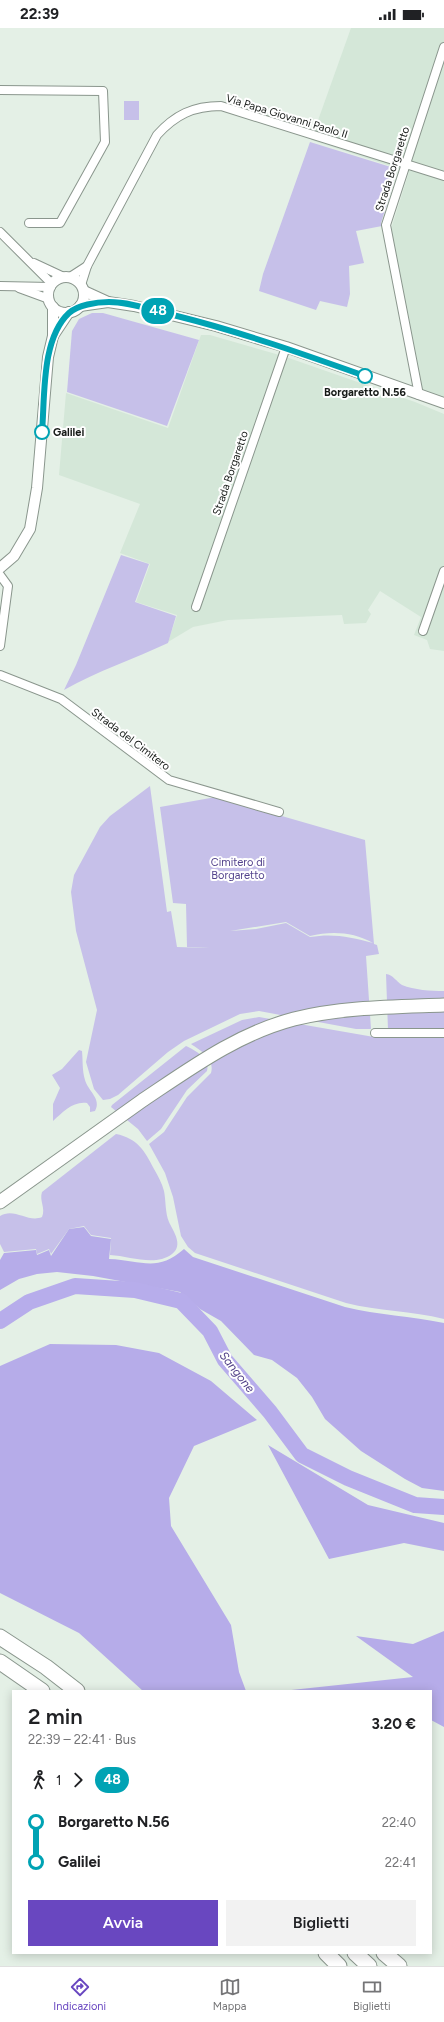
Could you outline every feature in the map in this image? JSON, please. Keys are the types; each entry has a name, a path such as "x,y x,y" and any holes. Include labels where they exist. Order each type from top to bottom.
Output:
{"highway":[{"path":"0,1637 46,1667 76,1690"},
{"path":"0,1662 41,1690"},
{"path":"327,1954 339,1966"},
{"path":"357,1954 369,1966"},
{"path":"385,1954 399,1966"}],"main road":[{"path":"0,1202 201,1060 241,1039 279,1024 318,1014 344,1010 444,1005"}],"street":[{"name":"Strada Borgaretto","path":"420,395 386,225 444,47"},
{"path":"0,90 103,91 105,142 60,223 29,223"},
{"name":"Via Papa Giovanni Paolo II","path":"82,288 87,266 157,135 167,124 179,115 190,110 204,106 221,106 444,176"},
{"path":"0,232 31,261 51,286 53,336 48,357 37,488 30,529 14,556 0,568"},
{"path":"31,261 67,277 82,288 108,302"},
{"name":"Via Papa Giovanni Paolo II","path":"67,277 87,266"},
{"path":"32,286 39,280 40,272"},
{"path":"0,286 51,286 67,277"},
{"path":"16,287 51,303 61,312 70,312"},
{"path":"80,306 84,299 82,288"},
{"path":"53,336 70,312 80,306 108,302 134,306 216,326 286,347 444,403"},
{"name":"Strada Borgaretto","path":"196,607 286,347"},
{"path":"422,631 444,571"},
{"path":"0,575 8,586 0,646"},
{"name":"Strada del Cimitero","path":"0,675 61,700 169,780 279,812"},
{"path":"375,1033 444,1033"}],"shaded area":[{"path":"351,28 444,28 444,398 421,390 391,229 409,172 311,140"},
{"path":"201,335 210,335 283,356 415,402 444,414 444,651 430,649 427,640 414,635 421,617 380,591 368,610 371,614 366,623 344,624 342,615 228,620 193,627 168,642 177,615 136,602 150,564 120,553 140,504 59,475 66,393 168,428"},
{"path":"84,1227 91,1236 111,1239 109,1259 140,1263 157,1263 165,1261 184,1249 193,1257 345,1307 444,1323 444,1491 422,1488 361,1451 325,1419 312,1397 297,1378 272,1360 254,1355 221,1321 200,1309 180,1292 93,1276 57,1272 37,1274 19,1279 0,1290 0,1260 4,1253 36,1250 37,1255 49,1250 51,1256 69,1229"},
{"path":"50,1344 116,1345 159,1353 211,1381 257,1420 194,1446 169,1498 171,1526 231,1625 239,1672 246,1690 142,1690 79,1633 0,1593 0,1366"},
{"path":"268,1445 368,1505 444,1523 444,1551 404,1543 329,1559"},
{"path":"444,1631 444,1727 432,1721 432,1690 291,1690 413,1677 356,1636 413,1644"}],"green space":[{"path":"124,101 139,101 139,120 124,120"},
{"path":"310,142 394,168 390,179 394,181 381,223 382,226 356,231 364,263 349,266 350,294 347,307 320,301 316,310 259,291 263,274"},
{"path":"92,313 103,313 199,340 167,426 67,392 72,331 79,319"},
{"path":"121,555 149,564 135,602 176,616 168,643 89,677 64,690 76,665"},
{"name":"Cimitero di Borgaretto","path":"150,786 167,912 171,911 177,947 209,948 187,947 186,904 173,903 160,807 216,797 365,840 374,944 377,945 379,954 366,956 371,1029 356,1029 259,1011 240,1014 184,1041 168,1052 118,1095 110,1099 103,1100 94,1089 86,1062 97,1010 76,931 71,892 74,875 100,827 110,816","holes":["286,922 310,936 334,933 358,937 373,943 342,936 326,935 310,937 286,923 256,929 230,931"]},
{"path":"386,974 407,987 423,990 444,991 444,1030 388,1030"},
{"path":"259,1017 374,1037 444,1036 444,1319 346,1303 195,1253 188,1247 181,1236 173,1197 165,1173 149,1144 164,1132 187,1097 211,1073 212,1068 209,1059 203,1052 191,1044 242,1020"},
{"path":"186,1046 194,1050 204,1059 208,1067 207,1071 187,1090 161,1129 147,1141 138,1129 111,1107"},
{"path":"79,1050 82,1051 85,1080 96,1099 97,1107 95,1111 90,1112 90,1107 87,1103 73,1105 53,1121 53,1104 60,1088 52,1075 62,1069"},
{"path":"116,1134 130,1139 140,1146 162,1185 166,1211 177,1242 177,1246 172,1254 158,1260 142,1260 110,1255 111,1238 91,1235 84,1226 69,1229 51,1254 49,1249 37,1254 36,1249 4,1252 0,1244 0,1216 10,1213 32,1218 42,1217 42,1192"}],"waterway":[{"name":"Sangone","path":"0,1321 29,1302 75,1286 135,1290 181,1301 210,1331 225,1360 270,1412 302,1455 348,1478 415,1505 444,1507"}],"bus line":[{"name":"48","path":"42,432 48,357 53,336 70,312 76,310 80,306 108,302 162,312 286,347 365,376"}],"place":[{"name":"Borgaretto N.56","path":"365,376"},
{"name":"Galilei","path":"42,432"}]}
